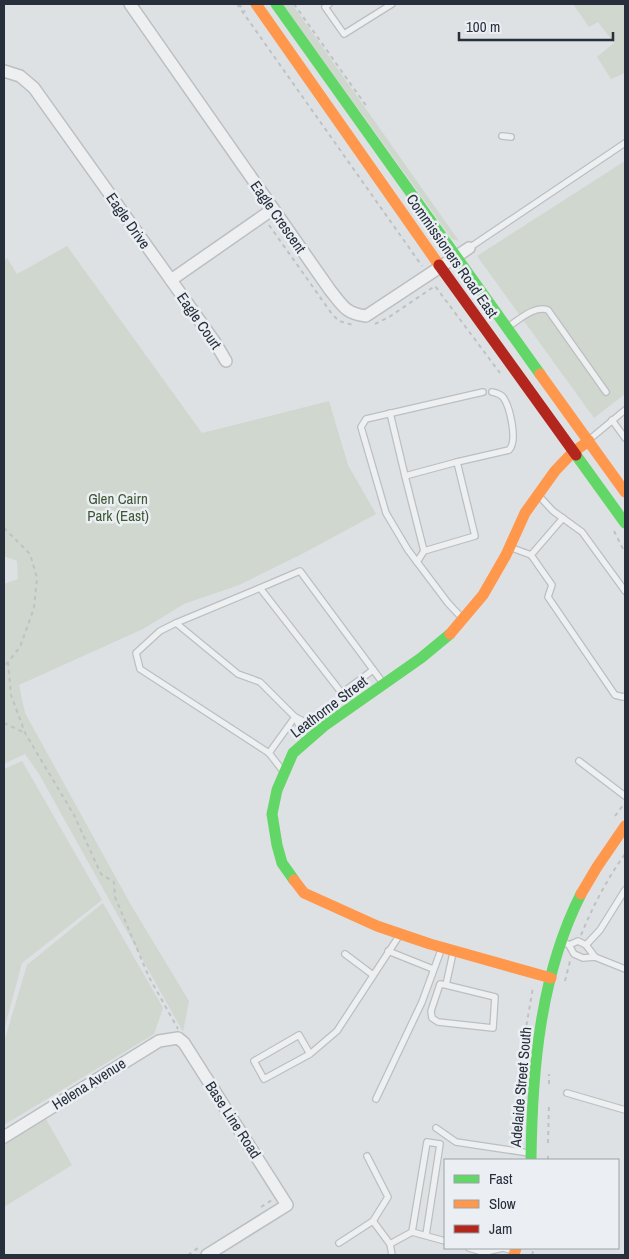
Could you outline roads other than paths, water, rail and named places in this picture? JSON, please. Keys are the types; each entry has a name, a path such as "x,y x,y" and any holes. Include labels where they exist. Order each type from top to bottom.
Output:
{"main road":[{"name":"Commissioners Road East","path":"256,4 441,267 625,523"},
{"name":"Commissioners Road East","path":"276,4 625,492"},
{"name":"Leathorne Street","path":"551,978 442,948 400,934 377,926 304,893 282,863 272,814 276,790 293,754 320,729 427,653 454,631 483,596 510,547 525,513 555,471 573,452 589,441"},
{"name":"Adelaide Street South","path":"531,1157 535,1073 541,1025 551,978 581,894 604,854 625,826"}],"street":[{"name":"Eagle Crescent","path":"130,4 345,309 352,314 366,316 469,248"},
{"name":"Eagle Drive","path":"4,71 20,76 34,88 171,280"},
{"path":"171,280 273,209"},
{"name":"Eagle Court","path":"171,280 226,361"},
{"name":"Helena Avenue","path":"4,1137 159,1041 178,1038"},
{"name":"Base Line Road","path":"178,1038 184,1043 287,1204 207,1255"}],"lane":[{"path":"329,4 325,6 344,34 392,4"},
{"path":"502,136 511,137"},
{"path":"469,248 625,144"},
{"path":"508,328 534,310 542,308 548,310 606,392"},
{"path":"463,619 448,603 408,550 386,513 361,427 366,419 483,392"},
{"path":"405,476 510,450 514,440 506,402 501,395 492,392"},
{"path":"589,441 625,410"},
{"path":"390,413 424,551"},
{"path":"612,420 625,438"},
{"path":"417,562 424,551 475,536 457,462"},
{"path":"538,495 553,511 582,532 625,590"},
{"path":"531,556 563,518"},
{"path":"510,547 531,556 552,586 548,597 615,695 625,696"},
{"path":"284,772 269,752 140,669 136,654 160,631 300,571 384,684"},
{"path":"260,588 352,706"},
{"path":"176,623 238,674 260,682 295,717 307,741"},
{"path":"342,693 373,670"},
{"path":"295,717 320,729"},
{"path":"269,752 295,717"},
{"path":"579,761 625,796"},
{"path":"586,945 600,930 625,890"},
{"path":"310,1054 299,1035 254,1061 264,1079 310,1054 337,1031 400,934"},
{"path":"565,943 578,941 586,945 595,958"},
{"path":"565,943 574,954 583,958 595,958 625,969"},
{"path":"376,1099 422,1002 442,948"},
{"path":"388,951 433,969"},
{"path":"446,985 454,951"},
{"path":"345,954 373,975"},
{"path":"440,984 446,985 495,997 493,1028 438,1022 432,1018 431,1011 440,984"},
{"path":"568,1093 625,1110"},
{"path":"436,1128 456,1142 531,1157"},
{"path":"412,1232 427,1142 440,1144 426,1235"},
{"path":"338,1243 373,1221 388,1197 367,1156"},
{"path":"373,1221 390,1244 392,1255"},
{"path":"390,1244 412,1232 444,1241"},
{"path":"472,1249 486,1254 501,1249"}],"park label":[{"name":"Glen Cairn Park (East)","path":"118,508"}]}
